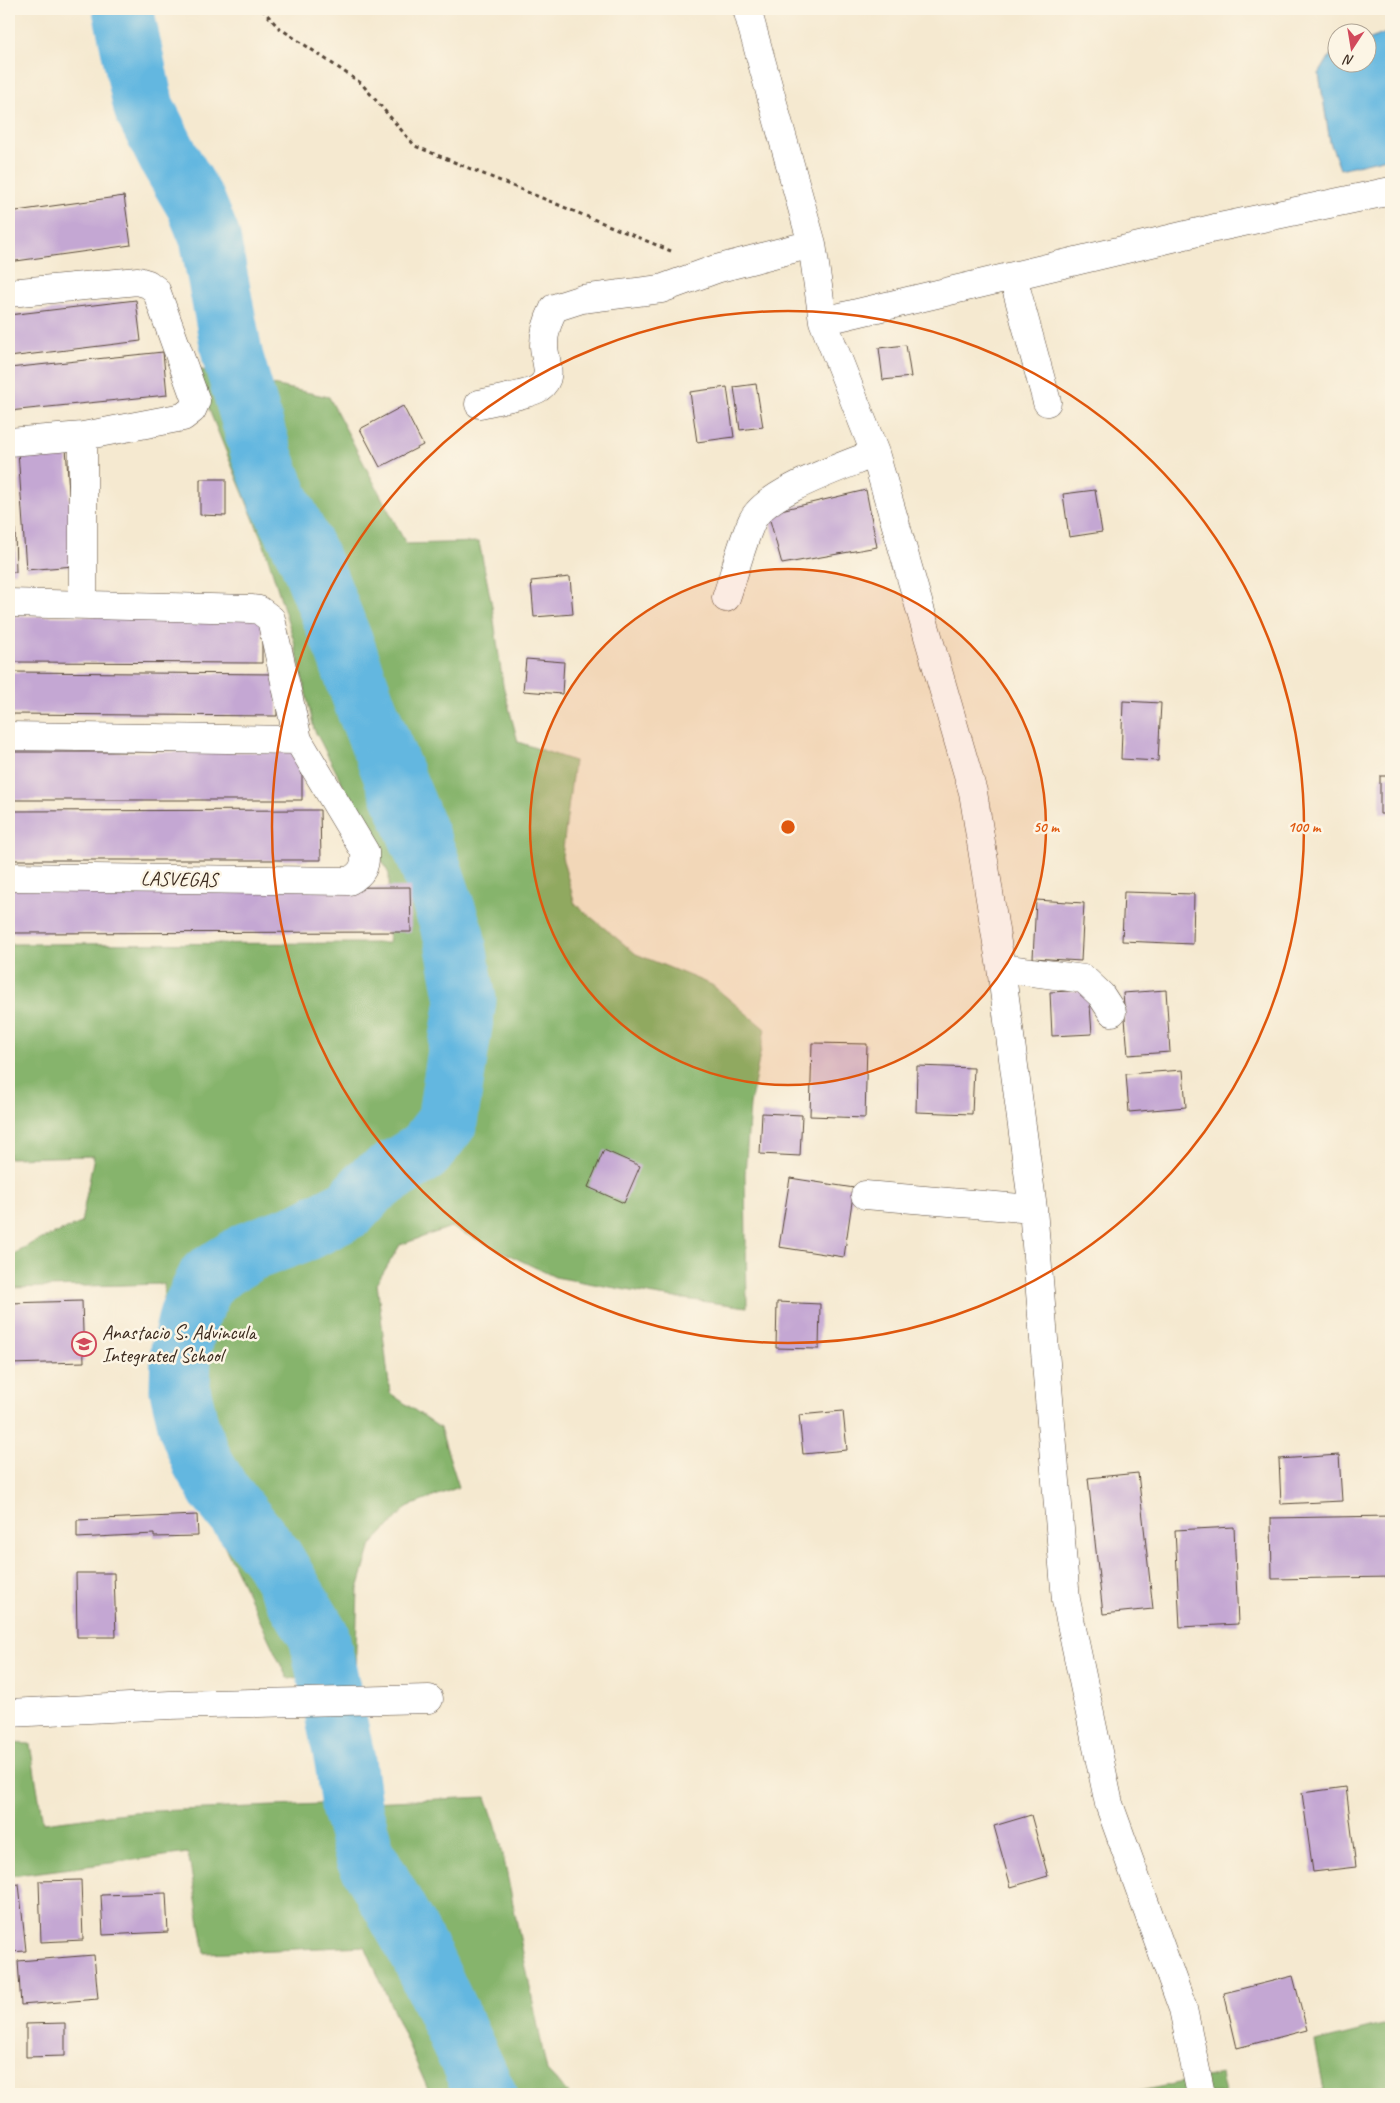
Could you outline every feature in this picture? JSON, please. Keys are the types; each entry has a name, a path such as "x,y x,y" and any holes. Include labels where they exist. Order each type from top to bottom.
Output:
{"street":[{"path":"747,9 812,244 823,321 876,453 973,792 1001,968 1032,1209 1066,1600 1110,1804 1183,2009 1201,2094"},
{"path":"823,321 1215,228 1391,191"},
{"path":"479,404 538,389 546,381 548,367 544,346 546,325 554,308 582,299 661,289 716,269 812,244"},
{"path":"1013,277 1047,402"},
{"path":"9,294 127,282 148,284 156,290 196,402 195,406 183,417 83,436 9,442"},
{"path":"83,436 83,604"},
{"path":"726,598 753,519 764,504 780,494 876,453"},
{"path":"9,603 251,609 266,614 271,619 298,740 9,736"},
{"name":"LASVEGAS","path":"9,877 349,881 359,875 366,864 365,852 298,740"},
{"path":"1001,968 1084,979 1101,995 1112,1012"},
{"path":"865,1195 1032,1209"},
{"path":"9,1713 261,1702 429,1699"}],"path":[{"path":"262,9 278,27 361,83 415,146 716,269"}],"green space":[{"path":"192,368 329,397 406,544 479,542 492,606 503,685 518,742 574,761 562,857 575,904 636,954 712,985 765,1029 750,1105 745,1174 747,1307 660,1296 555,1277 451,1227 400,1245 377,1283 390,1393 440,1428 459,1487 407,1507 371,1545 358,1589 355,1677 287,1678 224,1545 169,1448 163,1430 157,1396 164,1284 9,1288 9,1258 32,1243 81,1223 94,1156 9,1158 9,944 389,943 389,874 314,729 294,641 263,542"},
{"path":"9,1743 30,1744 43,1823 133,1812 486,1797 499,1835 547,2071 569,2094 430,2094 365,1946 205,1953 188,1853 9,1876"},
{"path":"1391,2023 1391,2094 1306,2094 1324,2090 1315,2042"},
{"path":"1221,2074 1225,2094 1126,2094"}],"water":[{"path":"1391,31 1391,157 1340,169 1330,142 1319,74 1328,59 1328,72 1378,72 1378,36"}],"building":[{"path":"124,196 131,245 9,262 9,212"},
{"path":"136,300 141,341 9,357 9,315"},
{"path":"906,345 911,377 883,380 879,348"},
{"path":"163,352 167,395 9,411 9,368"},
{"path":"756,384 763,427 740,430 734,387"},
{"path":"727,387 734,437 697,442 690,392"},
{"path":"403,406 423,445 380,467 360,429"},
{"path":"66,447 74,566 26,570 18,451"},
{"path":"200,479 226,479 226,516 200,515"},
{"path":"866,490 877,547 782,564 768,513"},
{"path":"1095,490 1102,532 1069,537 1063,494"},
{"path":"9,529 15,529 16,572 9,572"},
{"path":"570,577 573,614 534,617 531,581"},
{"path":"9,616 262,617 262,663 9,662"},
{"path":"526,659 564,662 562,694 523,691"},
{"path":"9,672 277,674 277,716 9,714"},
{"path":"1123,701 1161,703 1158,761 1121,759"},
{"path":"9,752 302,752 302,800 9,800"},
{"path":"1380,776 1391,776 1391,814 1380,814"},
{"path":"320,810 321,860 9,860 9,811"},
{"path":"410,887 411,932 9,933 9,889"},
{"path":"1124,892 1194,894 1193,944 1122,941"},
{"path":"1036,900 1084,903 1081,961 1033,958"},
{"path":"1089,990 1092,1034 1052,1036 1050,992"},
{"path":"1166,990 1170,1052 1128,1055 1123,993"},
{"path":"812,1043 867,1044 865,1118 810,1116"},
{"path":"917,1066 974,1068 972,1114 916,1112"},
{"path":"1183,1070 1186,1107 1129,1112 1126,1074"},
{"path":"762,1113 802,1115 800,1156 760,1154"},
{"path":"604,1150 640,1166 624,1203 588,1187"},
{"path":"790,1178 854,1188 844,1257 779,1247"},
{"path":"82,1301 84,1362 9,1364 9,1303"},
{"path":"777,1302 820,1304 819,1349 776,1348"},
{"path":"843,1411 847,1450 803,1454 799,1415"},
{"path":"1339,1455 1342,1501 1281,1504 1279,1459"},
{"path":"1138,1473 1153,1609 1103,1614 1088,1478"},
{"path":"197,1515 198,1536 154,1537 154,1534 77,1538 77,1520"},
{"path":"1391,1516 1391,1577 1272,1579 1271,1518"},
{"path":"1234,1527 1238,1624 1180,1627 1175,1530"},
{"path":"76,1573 114,1573 116,1637 77,1637"},
{"path":"1346,1787 1356,1867 1313,1872 1302,1793"},
{"path":"1031,1815 1048,1876 1011,1887 994,1826"},
{"path":"81,1880 83,1940 41,1942 39,1881"},
{"path":"19,1884 26,1951 9,1952 9,1885"},
{"path":"166,1893 168,1932 103,1935 101,1895"},
{"path":"94,1955 98,1999 21,2005 18,1961"},
{"path":"1293,1976 1307,2030 1237,2048 1224,1993"},
{"path":"65,2023 65,2056 26,2057 26,2024"}],"waterway":[{"path":"123,9 144,108 170,160 196,204 210,238 233,358 262,455 278,497 309,558 367,710 428,859 454,936 466,1000 447,1122 424,1152 371,1185 350,1208 305,1231 248,1252 208,1277 189,1316 181,1350 180,1390 189,1428 202,1461 218,1489 273,1558 319,1636 345,1761 351,1806 365,1855 421,1955 486,2094"}],"place":[{"name":"Anastacio S. Advincula Integrated School","path":"84,1344"}]}
